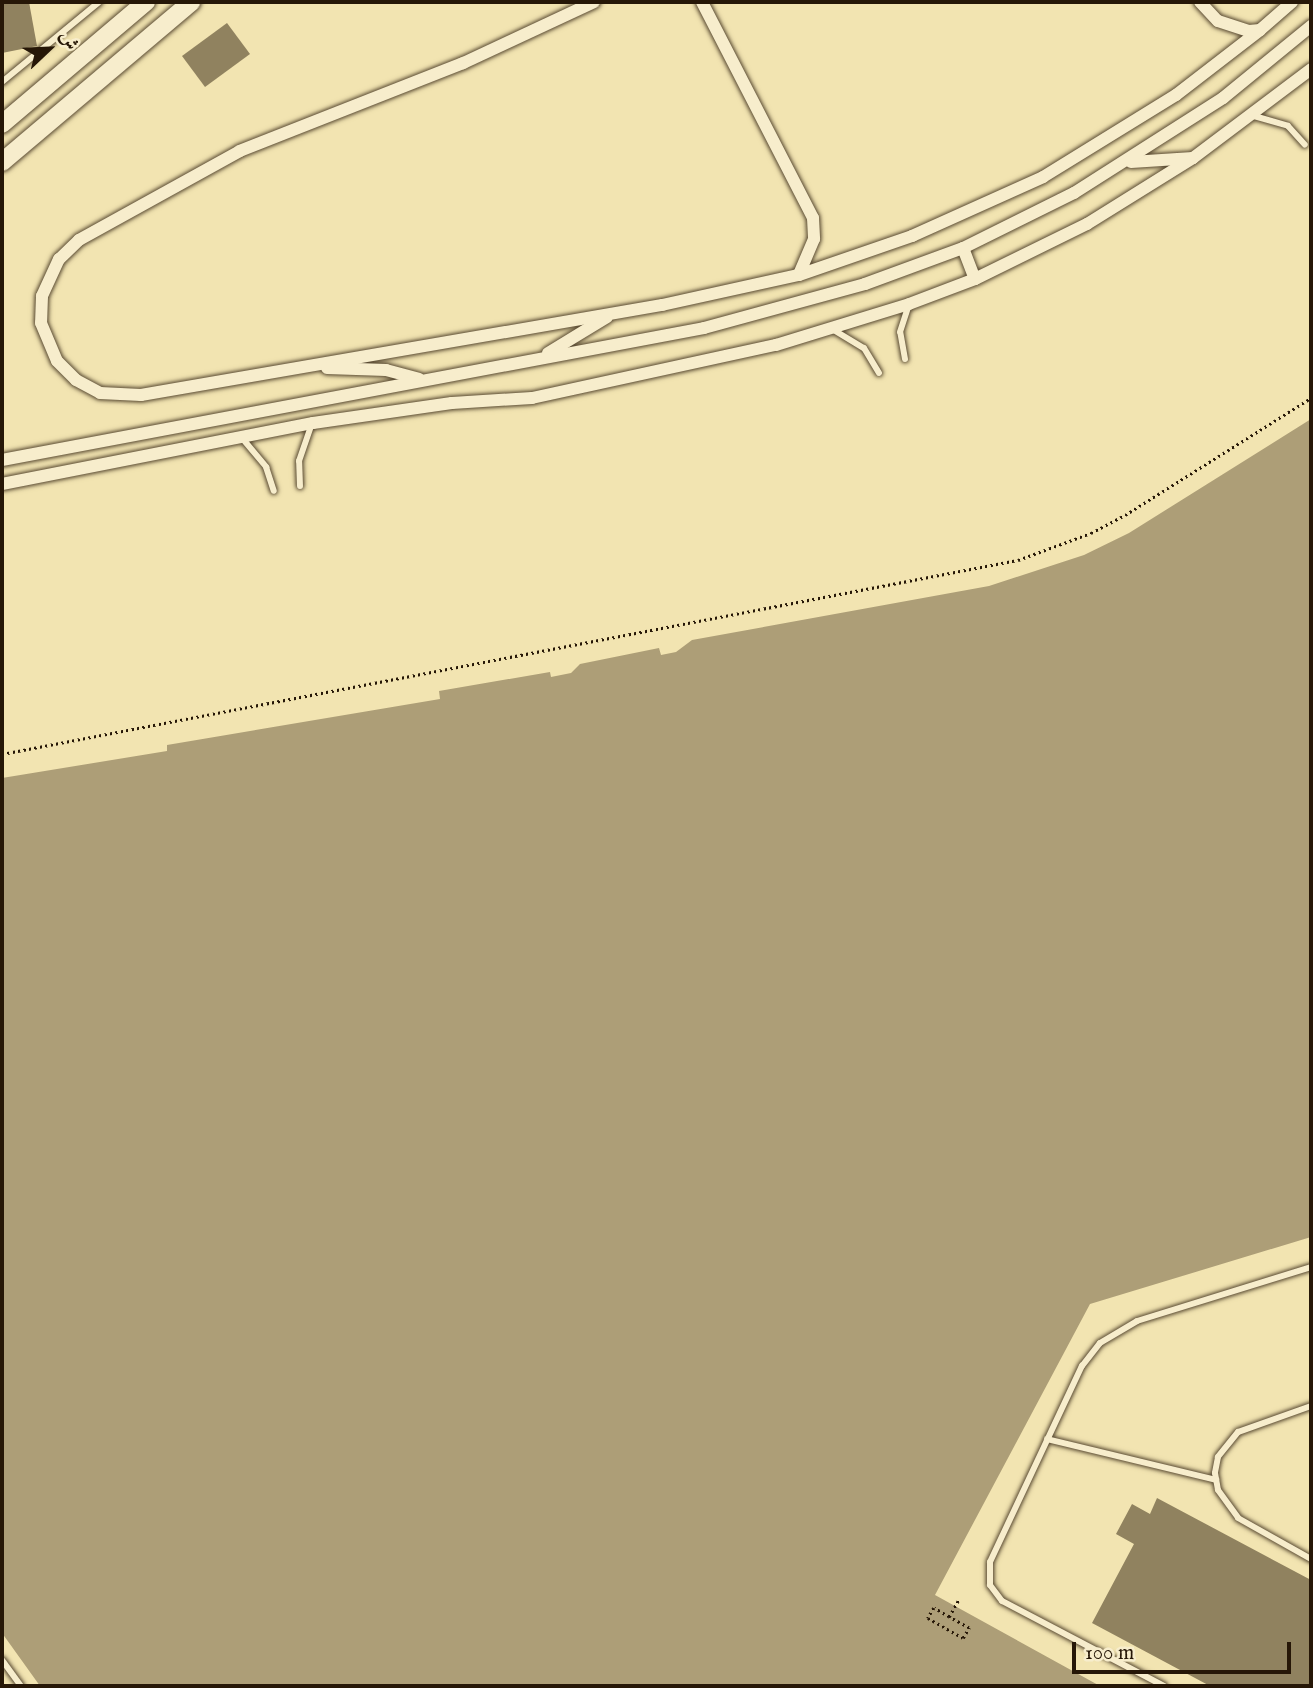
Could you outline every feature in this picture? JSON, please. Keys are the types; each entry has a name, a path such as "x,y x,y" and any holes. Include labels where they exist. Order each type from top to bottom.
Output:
{"street":[{"path":"2,124 146,2"},
{"path":"2,162 191,2"},
{"path":"594,2 498,48 279,134 201,170 79,240 59,259 46,282 41,323 50,349 76,380 100,393 141,395 708,297 799,275 912,236 1043,177 1176,95 1292,2"},
{"path":"702,2 813,218 814,239 799,275"},
{"path":"1200,2 1228,26 1260,30"},
{"path":"2,460 758,315 864,284 963,248 1127,162 1223,98 1311,26"},
{"path":"92,47 110,68"},
{"path":"2,484 313,423 452,403 532,398 716,359 909,304 975,279 1087,224 1194,158 1254,116 1311,69"},
{"path":"1127,162 1194,158"},
{"path":"963,248 975,279"},
{"path":"542,357 615,312"},
{"path":"309,366 395,371 421,379"}],"lane":[{"path":"2,82 99,2"},
{"path":"1254,116 1288,126 1305,145"},
{"path":"905,359 900,332 909,304"},
{"path":"830,328 864,348 879,373"},
{"path":"300,486 299,461 313,423"},
{"path":"240,437 266,467 274,491"},
{"path":"1164,1686 1002,1601 990,1585 990,1562 1082,1366 1111,1334 1137,1321 1311,1267"},
{"path":"1311,1406 1238,1432 1218,1457 1216,1480 1226,1506 1238,1518 1311,1559"},
{"path":"1047,1439 1216,1480"},
{"path":"2,1660 21,1686"}],"path":[{"path":"2,754 1018,560 1091,533 1125,515 1311,398"},
{"path":"948,1617 959,1599"},
{"path":"934,1608 948,1617 969,1628 963,1638 928,1618 934,1608"}],"shaded area":[{"path":"1311,419 1311,1237 1090,1304 935,1595 1100,1686 40,1686 2,1633 2,778 167,751 167,745 440,699 439,691 550,672 551,677 571,673 580,664 659,648 661,655 676,652 692,640 989,586 1084,555 1129,533"}],"building":[{"path":"2,2 29,2 37,46 2,53"},
{"path":"227,23 250,54 205,87 182,56"},
{"path":"1157,1498 1311,1580 1311,1686 1210,1686 1092,1623 1134,1544 1116,1534 1132,1504 1150,1514"}]}
